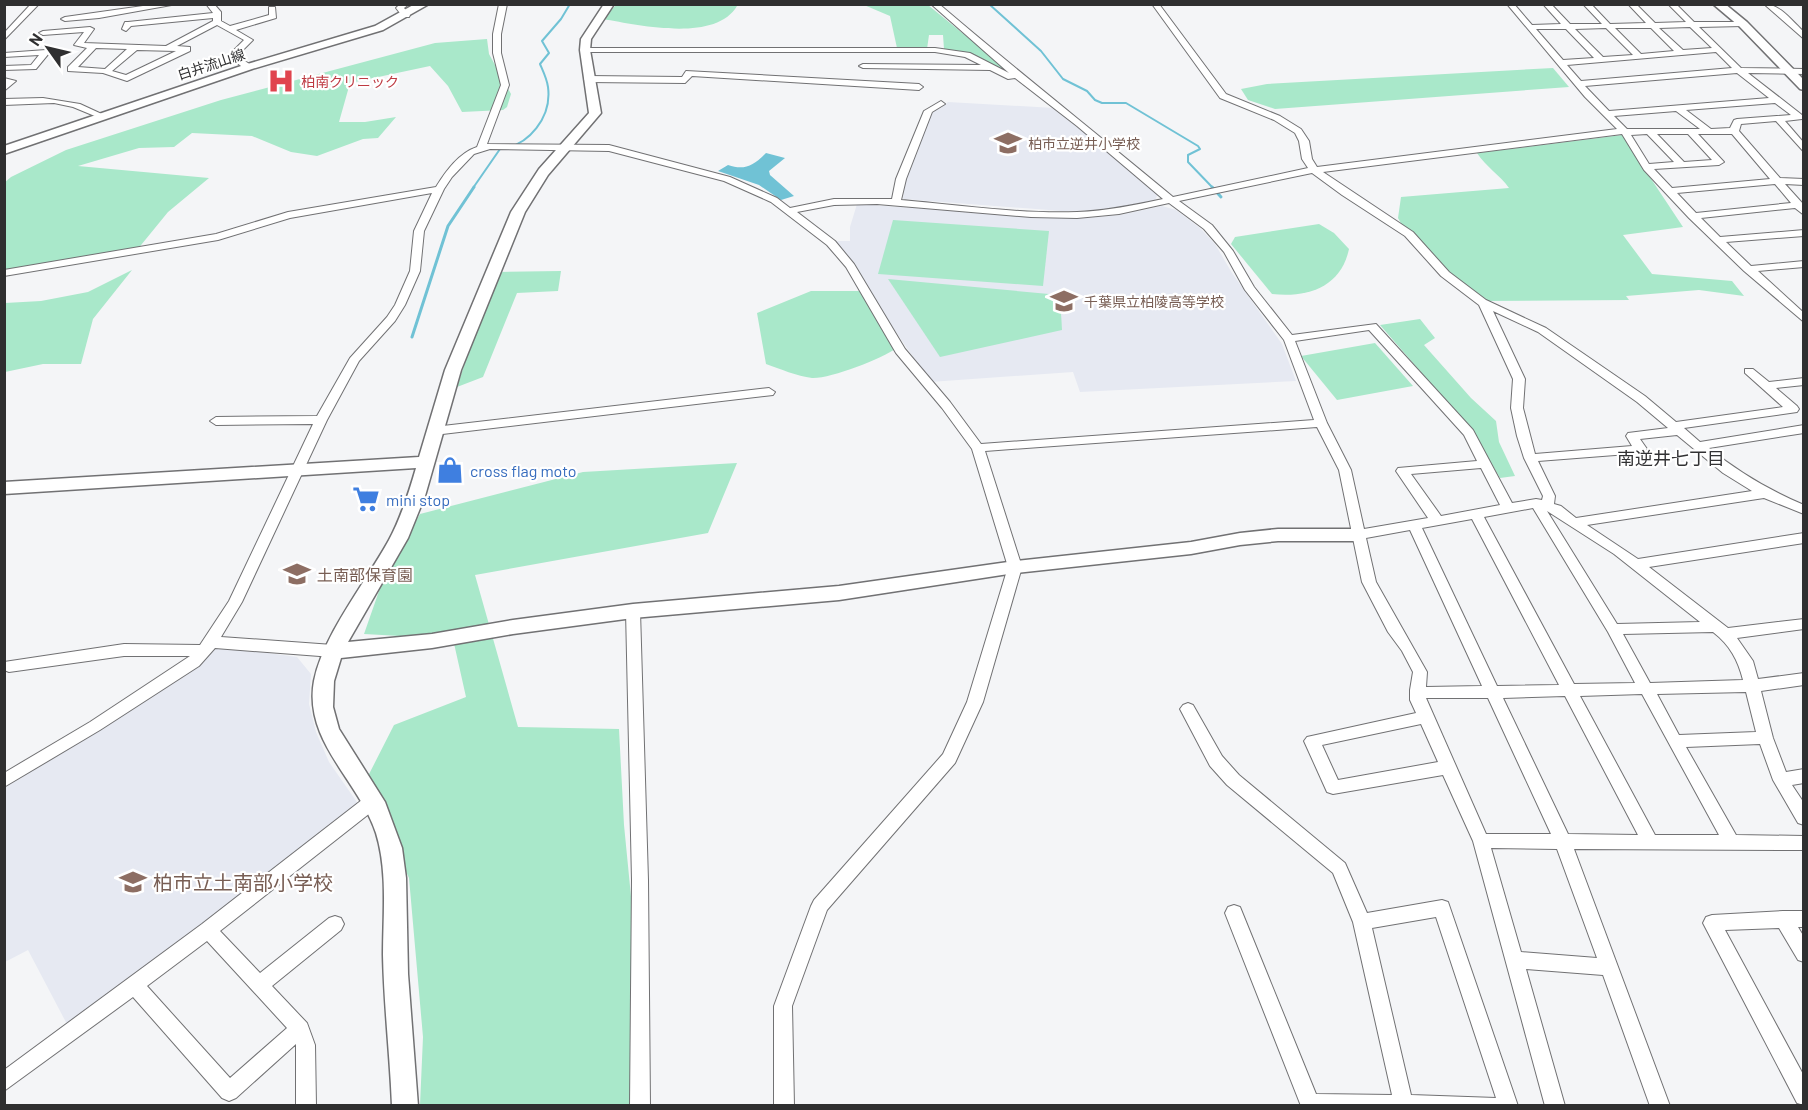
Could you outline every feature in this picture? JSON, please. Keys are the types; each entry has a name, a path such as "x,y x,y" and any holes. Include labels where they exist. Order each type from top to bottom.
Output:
{"street":[{"path":"4,38 36,4"},
{"path":"209,4 215,10 217,19"},
{"name":"白井流山線","path":"4,150 248,67 367,32 406,10 424,4"},
{"path":"481,147 505,86 497,53 497,34 503,4"},
{"path":"405,1106 395,957 394,874 388,833 373,801 338,751 326,721 322,696 324,673 333,651 399,538 416,496 453,370 525,197 561,149 595,113 585,50 590,30 609,4"},
{"path":"934,4 1027,84 1080,124 1172,201 1208,227 1219,239 1249,288 1288,339 1321,423 1345,470 1369,582 1420,672 1418,700 1481,841 1555,1106"},
{"path":"1155,4 1222,96 1278,118 1298,131 1304,141 1307,159 1314,170 1409,234 1445,274 1484,303 1542,330 1641,399 1727,470 1765,493 1803,510"},
{"path":"1510,4 1587,95 1625,132 1647,167 1692,216 1803,320"},
{"path":"1546,4 1600,59"},
{"path":"1586,4 1638,56"},
{"path":"1631,4 1681,53"},
{"path":"1671,4 1739,70 1799,117 1737,122 1734,131"},
{"path":"1718,4 1743,24 1803,87"},
{"path":"1767,4 1803,37"},
{"path":"163,21 171,5"},
{"path":"65,19 171,5"},
{"path":"230,29 273,16 272,9"},
{"path":"166,49 217,19"},
{"path":"126,29 128,24 217,19 249,39 232,56 248,67"},
{"path":"1529,27 1743,24"},
{"path":"1790,24 1803,25"},
{"path":"43,33 90,29 78,45 187,49 127,78 106,72 71,69 94,46"},
{"path":"106,72 134,48"},
{"path":"585,50 953,52 1027,84"},
{"path":"858,83 867,50"},
{"path":"1561,63 1717,50"},
{"path":"4,56 46,52 33,67 4,68"},
{"path":"863,66 994,68"},
{"path":"1579,84 1739,70 1803,72"},
{"path":"588,79 685,80 689,73 919,87"},
{"path":"4,81 12,81 4,89"},
{"path":"4,102 62,100 79,104 102,116"},
{"path":"1608,114 1777,100"},
{"path":"896,202 901,179 928,111 941,104"},
{"path":"1678,108 1710,132"},
{"path":"1778,118 1803,149"},
{"path":"788,211 834,202 896,202 1031,214 1077,215 1119,211 1172,201 1314,170 1625,132 1734,131"},
{"path":"1734,131 1801,209"},
{"path":"1650,132 1682,165"},
{"path":"1647,167 1719,162 1691,132"},
{"path":"4,781 194,662 207,646 235,602 321,420 354,360 391,319 400,305 415,271 419,231 439,189 459,163 471,152 481,147 609,148 745,186 774,200 831,243 843,258 900,351 946,405 978,448 1015,567 975,702 949,758 820,906 783,1006 784,1106"},
{"path":"1669,191 1778,181 1803,182"},
{"path":"4,273 218,237 288,215 439,189"},
{"path":"1692,216 1801,209"},
{"path":"1717,240 1803,233"},
{"path":"1749,269 1802,266"},
{"path":"1484,303 1520,379 1517,408 1522,436 1549,496 1542,504"},
{"path":"1288,339 1372,326 1469,434 1508,507"},
{"path":"1530,458 1641,449 1632,436 1793,409 1749,371"},
{"path":"1767,386 1803,381"},
{"path":"434,431 770,392"},
{"path":"216,421 321,420"},
{"path":"978,448 1321,423"},
{"path":"1698,446 1803,429"},
{"path":"4,488 426,462"},
{"path":"1436,519 1402,471 1486,464"},
{"path":"1573,523 1765,493"},
{"path":"1786,502 1803,499"},
{"path":"1542,504 1731,842"},
{"path":"9,666 124,650 207,646 333,651 432,641 513,627 633,611 839,593 1015,567 1191,548 1240,539 1278,535 1358,535 1436,519 1542,504 1619,551 1721,630 1746,662 1765,738 1781,780 1803,818"},
{"path":"1476,514 1650,842"},
{"path":"1414,525 1563,842 1660,1106"},
{"path":"1636,564 1803,538"},
{"path":"633,611 640,880 640,1106"},
{"path":"1613,630 1721,630 1803,624"},
{"path":"1417,690 1428,693 1752,686 1803,679"},
{"path":"1188,709 1216,761 1233,780 1339,868 1362,922 1404,1105"},
{"path":"1427,717 1312,741 1333,787 1449,767"},
{"path":"1675,741 1765,738"},
{"path":"1781,780 1803,776"},
{"path":"4,1082 208,930 373,801"},
{"path":"1481,841 1803,843"},
{"path":"1362,922 1442,908 1508,1106"},
{"path":"1234,913 1311,1105 1492,1106"},
{"path":"1783,919 1803,954"},
{"path":"1803,919 1712,923 1803,1096"},
{"path":"260,986 335,924"},
{"path":"208,930 300,1029 306,1045 306,1106"},
{"path":"1515,960 1610,967"},
{"path":"134,985 229,1090 300,1029"}],"shaded area":[{"name":"柏市立逆井小学校","path":"948,102 1054,108 1158,194 1155,200 1104,210 1062,211 903,199 905,180 930,112 941,108"},
{"name":"千葉県立柏陵高等学校","path":"857,204 1055,218 1120,215 1162,206 1176,210 1200,228 1215,244 1232,273 1282,344 1296,381 1080,392 1073,372 930,382 834,241 850,241 850,227"},
{"name":"柏市立土南部小学校","path":"217,646 297,657 311,674 309,704 316,732 329,762 359,805 69,1028 28,950 5,962 5,786"}],"green space":[{"path":"658,4 658,6 737,6 726,17 712,24 694,28 675,29 603,19 616,5"},
{"path":"864,5 928,5 1015,76 970,55 944,49 943,35 929,35 927,49 897,48 890,16"},
{"path":"487,39 489,54 511,94 507,107 503,110 462,112 448,86 430,66 350,83 339,122 365,122 396,117 378,138 363,139 317,156 291,152 252,136 192,133 174,147 139,148 78,166 209,178 168,212 137,250 5,272 4,183 11,177 66,150 221,100 435,43"},
{"path":"1553,68 1569,87 1275,109 1248,100 1241,89 1267,84"},
{"path":"1622,135 1683,227 1623,235 1652,274 1732,281 1744,296 1699,290 1626,296 1629,300 1484,301 1447,273 1403,227 1398,218 1401,197 1509,188 1477,153"},
{"path":"893,220 1049,231 1043,286 878,274"},
{"path":"1319,224 1334,233 1349,249 1339,273 1331,281 1310,292 1272,294 1231,244 1235,237"},
{"path":"132,270 93,319 81,364 43,364 5,372 5,303 41,301 88,292"},
{"path":"561,271 558,291 517,293 483,377 457,387 485,302 500,272"},
{"path":"888,279 1060,295 1062,330 940,357"},
{"path":"811,291 859,291 897,348 855,368 812,378 766,364 757,313"},
{"path":"1420,319 1435,338 1424,345 1471,398 1496,421 1499,442 1515,476 1500,478 1472,431 1380,325"},
{"path":"1375,343 1413,386 1337,400 1301,356"},
{"path":"737,463 708,533 475,575 518,727 619,729 624,825 634,927 634,1105 420,1105 423,1037 409,878 364,784 394,725 466,697 451,630 418,637 364,634 386,571 420,514 583,472"}],"water":[{"path":"766,153 785,158 769,171 770,175 794,196 781,200 759,185 718,171 728,165 749,166"}],"waterway":[{"path":"473,188 500,149 511,147 529,136 542,119 546,109 548,87 540,64 549,53 542,41 561,19 570,4"},
{"path":"989,4 1041,51 1063,79 1087,91 1095,100 1102,103 1126,103 1198,146 1200,149 1188,155 1188,162 1213,188"},
{"path":"412,337 448,226 474,187"},
{"path":"1212,187 1221,197"}],"place":[{"name":"柏南クリニック","path":"281,81"},
{"name":"柏市立逆井小学校","path":"1008,143"},
{"name":"千葉県立柏陵高等学校","path":"1064,301"},
{"name":"cross flag moto","path":"450,470"},
{"name":"mini stop","path":"366,499"},
{"name":"土南部保育園","path":"297,574"},
{"name":"柏市立土南部小学校","path":"133,882"}],"district":[{"name":"南逆井七丁目","path":"1671,458"}]}
